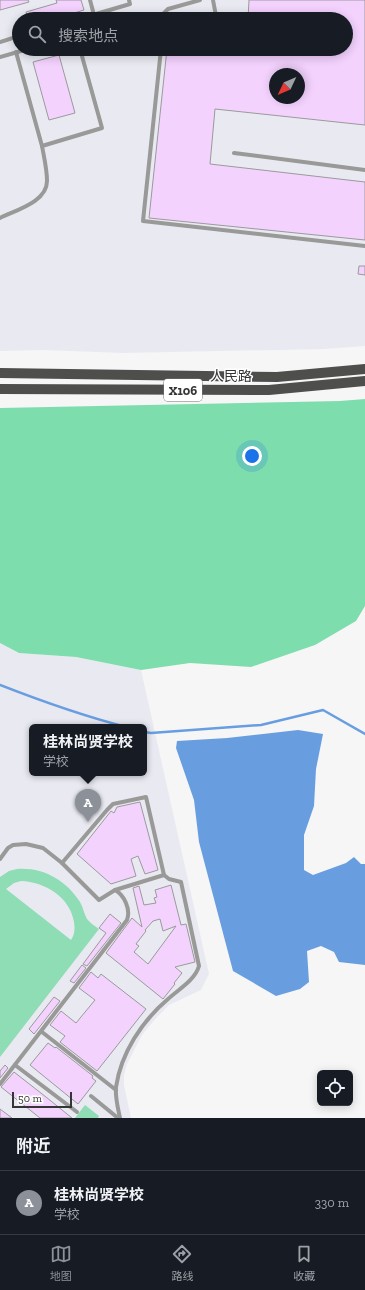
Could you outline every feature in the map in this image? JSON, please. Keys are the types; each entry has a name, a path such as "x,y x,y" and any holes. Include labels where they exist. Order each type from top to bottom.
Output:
{"main road":[{"name":"人民路","path":"0,373 277,377 365,369"},
{"name":"人民路","path":"0,389 269,390 365,381"}],"lane":[{"path":"90,0 93,12"},
{"path":"101,12 130,4 129,0"},
{"path":"165,12 200,0"},
{"path":"213,0 215,12"},
{"path":"0,42 12,38"},
{"path":"0,57 12,53"},
{"path":"0,218 35,202 47,186 42,146 17,56"},
{"path":"42,146 102,128 82,56"},
{"path":"160,56 143,222 365,246"},
{"path":"234,154 365,170"},
{"path":"62,864 113,804 146,797 164,875 169,879 181,882 199,967 194,977 165,1002 139,1030 125,1055 116,1090 119,1118"},
{"path":"0,859 8,848 13,845 26,844 43,848 62,864 99,900 115,890 164,875"},
{"path":"0,1084 42,1032 127,920 128,913 126,905 122,896 115,890"},
{"path":"42,1032 116,1090"},
{"path":"15,1065 78,1112"},
{"path":"91,1096 119,1118"}],"shaded area":[{"path":"0,0 365,0 365,346 324,349 122,353 45,350 0,351"},
{"path":"0,643 19,653 76,657 141,670 209,974 201,990 169,1005 142,1035 127,1064 124,1075 124,1085 131,1118 0,1118"}],"green space":[{"path":"365,399 365,606 356,621 315,645 251,667 190,663 141,670 76,657 19,653 0,643 0,408 340,401"},
{"path":"17,869 36,870 53,876 61,881 80,902 87,919 99,929 0,1057 0,877 9,871","holes":["21,881 39,884 55,892 67,905 72,913 75,929 71,940 6,889 14,883"]},
{"path":"85,1105 99,1116 98,1118 75,1118"}],"water":[{"path":"298,730 323,734 316,769 314,806 304,835 304,870 313,875 346,863 354,857 361,864 365,864 365,965 339,962 334,952 321,946 307,951 309,982 300,989 276,996 233,971 199,842 194,800 176,748 177,741 227,738"}],"building":[{"path":"0,0 28,0 29,2 0,10"},
{"path":"56,0 81,0 84,10 77,12 26,12 57,3"},
{"path":"249,0 365,0 365,125 215,109 210,164 365,182 365,240 149,218 166,56 353,56 353,12 248,12"},
{"path":"59,56 75,113 49,120 33,62"},
{"path":"359,266 365,266 365,275 358,274"},
{"path":"140,802 158,870 145,874 138,856 131,859 136,876 111,884 77,854 111,811 114,813 117,807"},
{"path":"171,885 181,925 186,924 195,962 175,967 182,973 163,999 106,953 132,918 142,927 133,888 139,886 144,905 156,903 154,898 157,897 155,890","holes":["160,919 163,931 176,926 148,964 134,952 139,946 136,944 153,921"]},
{"path":"110,914 121,923 87,966 83,964 106,933 99,928"},
{"path":"82,965 86,968 74,983 70,981"},
{"path":"91,972 98,978 101,974 146,1009 97,1071 60,1042 65,1036 50,1025 61,1011 76,1023 95,1000 79,988"},
{"path":"54,997 60,1001 34,1034 29,1029"},
{"path":"48,1043 55,1048 56,1047 93,1076 92,1078 96,1081 78,1104 30,1065"},
{"path":"5,1065 8,1068 0,1078 0,1071"},
{"path":"14,1072 72,1118 40,1118 1,1087"},
{"path":"0,1109 12,1118 0,1118"}],"waterway":[{"path":"0,685 62,708 115,724"},
{"path":"147,732 261,725 323,710 365,734"}],"place":[{"name":"桂林尚贤学校","path":"88,822"}]}
